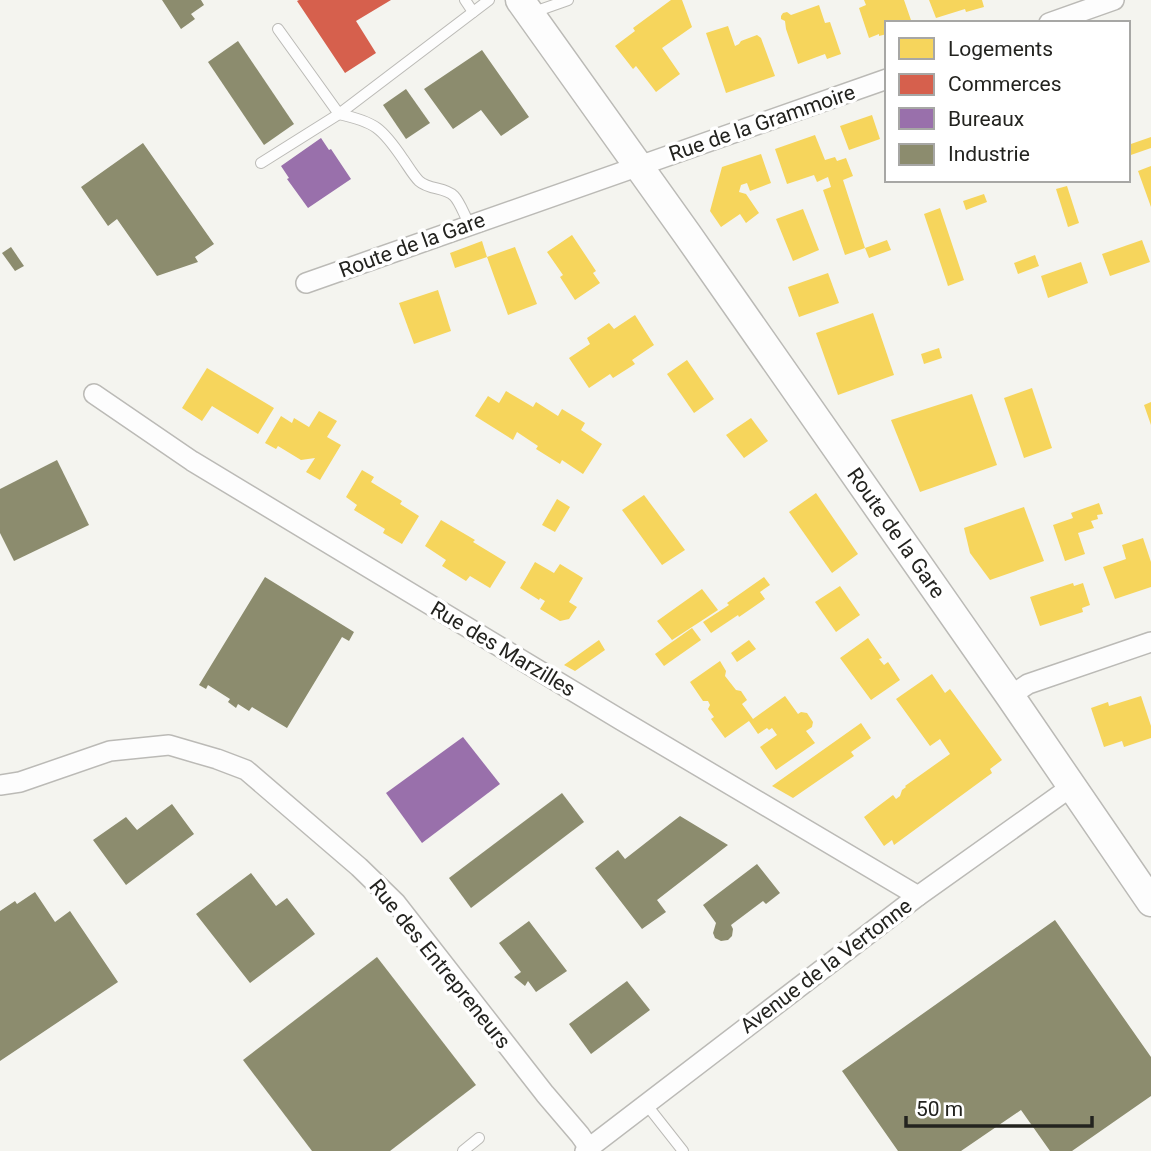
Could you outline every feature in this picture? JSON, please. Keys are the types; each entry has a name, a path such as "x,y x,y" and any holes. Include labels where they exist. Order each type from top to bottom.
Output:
{"main road":[{"name":"Route de la Gare","path":"525,7 1010,695 1151,902"}],"street":[{"path":"1055,21 1114,0"},
{"name":"Rue de la Grammoire","path":"638,166 885,80"},
{"name":"Route de la Gare","path":"306,283 638,166"},
{"name":"Rue des Marzilles","path":"94,394 192,461 918,896"},
{"path":"1010,695 1028,684 1151,642"},
{"name":"Rue des Entrepreneurs","path":"0,785 20,782 110,751 169,745 246,770 359,867 396,903 580,1135 587,1149"},
{"name":"Avenue de la Vertonne","path":"587,1149 918,896 1071,787"}],"lane":[{"path":"465,0 473,12"},
{"path":"261,163 339,114 489,0"},
{"path":"525,7 568,0"},
{"path":"278,29 339,114 372,123 390,139 419,181 430,188 454,195 470,225"},
{"path":"646,1104 683,1151"},
{"path":"463,1151 479,1138"}],"building: Logements":[{"path":"671,0 682,0 692,27 662,48 680,74 656,92 636,66 633,69 615,46 635,31 633,28"},
{"path":"864,0 904,0 911,21 885,21 885,34 869,38 859,8 866,5"},
{"path":"929,0 982,0 984,7 966,12 965,9 936,18"},
{"path":"819,5 825,23 830,22 841,54 827,59 825,54 798,64 785,21 781,16 783,13 791,15"},
{"path":"728,26 735,46 757,35 761,38 775,76 726,93 706,33"},
{"path":"872,115 880,139 849,150 840,126"},
{"path":"815,135 825,160 835,157 837,161 846,158 853,176 843,180 865,248 845,255 823,190 831,187 828,177 817,182 814,175 787,184 775,149"},
{"path":"1151,137 1151,148 1130,155 1130,144"},
{"path":"761,154 771,183 750,191 747,183 741,185 739,192 746,194 759,213 746,223 740,214 721,227 710,211 722,167"},
{"path":"1151,166 1151,207 1138,171"},
{"path":"1067,186 1079,223 1068,227 1056,189"},
{"path":"984,194 987,202 966,210 963,201"},
{"path":"940,208 964,280 948,286 924,214"},
{"path":"803,209 819,250 793,261 776,219"},
{"path":"572,235 596,271 593,273 600,283 575,300 560,277 563,275 547,252"},
{"path":"887,240 891,250 869,258 865,248"},
{"path":"1142,240 1150,262 1110,276 1102,254"},
{"path":"482,241 487,257 455,268 450,253"},
{"path":"515,247 537,304 508,315 487,257"},
{"path":"1035,255 1039,266 1018,274 1014,263"},
{"path":"1081,262 1088,283 1048,298 1041,276"},
{"path":"828,273 839,303 799,317 788,287"},
{"path":"438,290 451,331 414,344 399,303"},
{"path":"873,313 894,375 838,395 816,333"},
{"path":"635,315 654,345 632,360 635,364 613,378 610,374 589,388 569,358 590,344 587,338 609,323 614,329"},
{"path":"939,348 942,358 924,364 921,354"},
{"path":"687,360 714,399 694,413 667,374"},
{"path":"207,368 274,408 258,434 212,406 202,421 182,408"},
{"path":"1032,388 1052,448 1024,458 1004,398"},
{"path":"506,391 533,407 536,402 558,416 562,409 585,423 581,430 602,444 583,474 562,460 560,464 536,449 538,446 517,432 513,440 475,416 488,396 499,403"},
{"path":"972,394 997,465 920,492 891,420"},
{"path":"1151,402 1151,425 1144,405"},
{"path":"319,411 337,421 327,437 341,445 320,480 306,472 315,458 301,460 278,446 276,449 265,443 281,416 292,423 294,418 309,427"},
{"path":"751,418 768,441 744,458 726,435"},
{"path":"362,470 374,477 371,482 402,501 400,504 419,516 402,544 383,533 385,529 354,510 357,505 346,497"},
{"path":"816,493 858,554 832,573 789,512"},
{"path":"644,495 685,550 662,565 622,510"},
{"path":"557,499 570,507 555,532 542,525"},
{"path":"1099,503 1103,514 1097,515 1098,519 1091,521 1094,528 1078,533 1085,554 1065,561 1053,525 1073,518 1071,513"},
{"path":"1024,507 1044,561 990,580 970,553 964,528"},
{"path":"441,520 506,562 490,588 470,576 466,581 442,566 446,560 425,546"},
{"path":"1143,538 1151,562 1151,587 1115,599 1103,567 1126,559 1122,545"},
{"path":"535,562 554,573 560,564 583,578 569,602 577,607 569,619 560,621 540,609 545,601 520,588"},
{"path":"764,577 770,585 760,592 765,599 711,633 703,622"},
{"path":"1073,583 1074,586 1083,583 1090,605 1082,608 1083,612 1040,626 1030,597"},
{"path":"840,586 860,615 836,632 815,602"},
{"path":"702,589 718,610 672,640 657,621"},
{"path":"692,628 701,640 664,666 655,654"},
{"path":"868,638 882,658 879,659 884,665 888,662 900,680 871,700 840,658"},
{"path":"599,640 605,650 575,671 564,665"},
{"path":"749,640 756,649 737,662 731,653"},
{"path":"720,661 726,671 725,676 747,700 742,704 753,719 785,696 798,714 807,713 813,722 812,727 806,731 815,743 776,770 760,747 777,735 772,728 758,734 749,721 725,738 711,719 714,717 708,709 708,701 703,701 690,682"},
{"path":"932,674 945,693 950,689 1002,760 990,769 992,773 894,845 892,840 884,846 864,817 893,795 896,799 905,786 950,754 940,739 930,746 896,699"},
{"path":"1141,696 1151,726 1151,738 1124,747 1122,741 1104,747 1091,708 1108,702 1109,706"},
{"path":"861,723 871,738 851,752 854,756 793,798 772,786"}],"building: Commerces":[{"path":"391,0 356,21 376,53 345,73 297,1"}],"building: Bureaux":[{"path":"321,138 351,179 308,208 281,166"},
{"path":"463,737 500,784 422,843 386,793"}],"building: Industrie":[{"path":"162,0 201,0 204,5 191,14 195,19 181,29"},
{"path":"238,41 294,124 264,145 208,62"},
{"path":"482,50 529,117 501,136 481,110 453,129 424,89"},
{"path":"406,89 430,123 406,139 383,105"},
{"path":"143,143 214,244 195,257 198,262 157,276 117,219 108,226 81,187"},
{"path":"11,247 24,266 15,271 2,253"},
{"path":"57,460 89,525 14,561 0,533 0,489"},
{"path":"265,577 354,632 349,641 342,637 287,728 252,707 249,711 238,704 236,708 228,702 230,699 208,685 206,689 199,685"},
{"path":"562,793 584,822 471,908 449,878"},
{"path":"172,804 194,834 126,885 93,840 126,817 137,830"},
{"path":"680,816 728,845 657,900 666,912 642,929 595,868 618,850 625,859"},
{"path":"757,864 780,893 766,904 763,901 731,925 732,936 728,940 715,938 713,933 716,923 703,905"},
{"path":"251,873 276,906 287,898 315,934 250,983 196,914"},
{"path":"35,892 55,922 70,911 118,982 0,1061 0,911"},
{"path":"1055,920 1151,1057 1151,1096 1072,1151 1050,1151 1021,1110 961,1151 898,1151 842,1071"},
{"path":"529,921 567,971 536,992 528,981 525,986 514,977 521,972 499,943"},
{"path":"377,957 476,1085 390,1151 312,1151 243,1060"},
{"path":"627,981 650,1010 591,1054 569,1024"}]}
